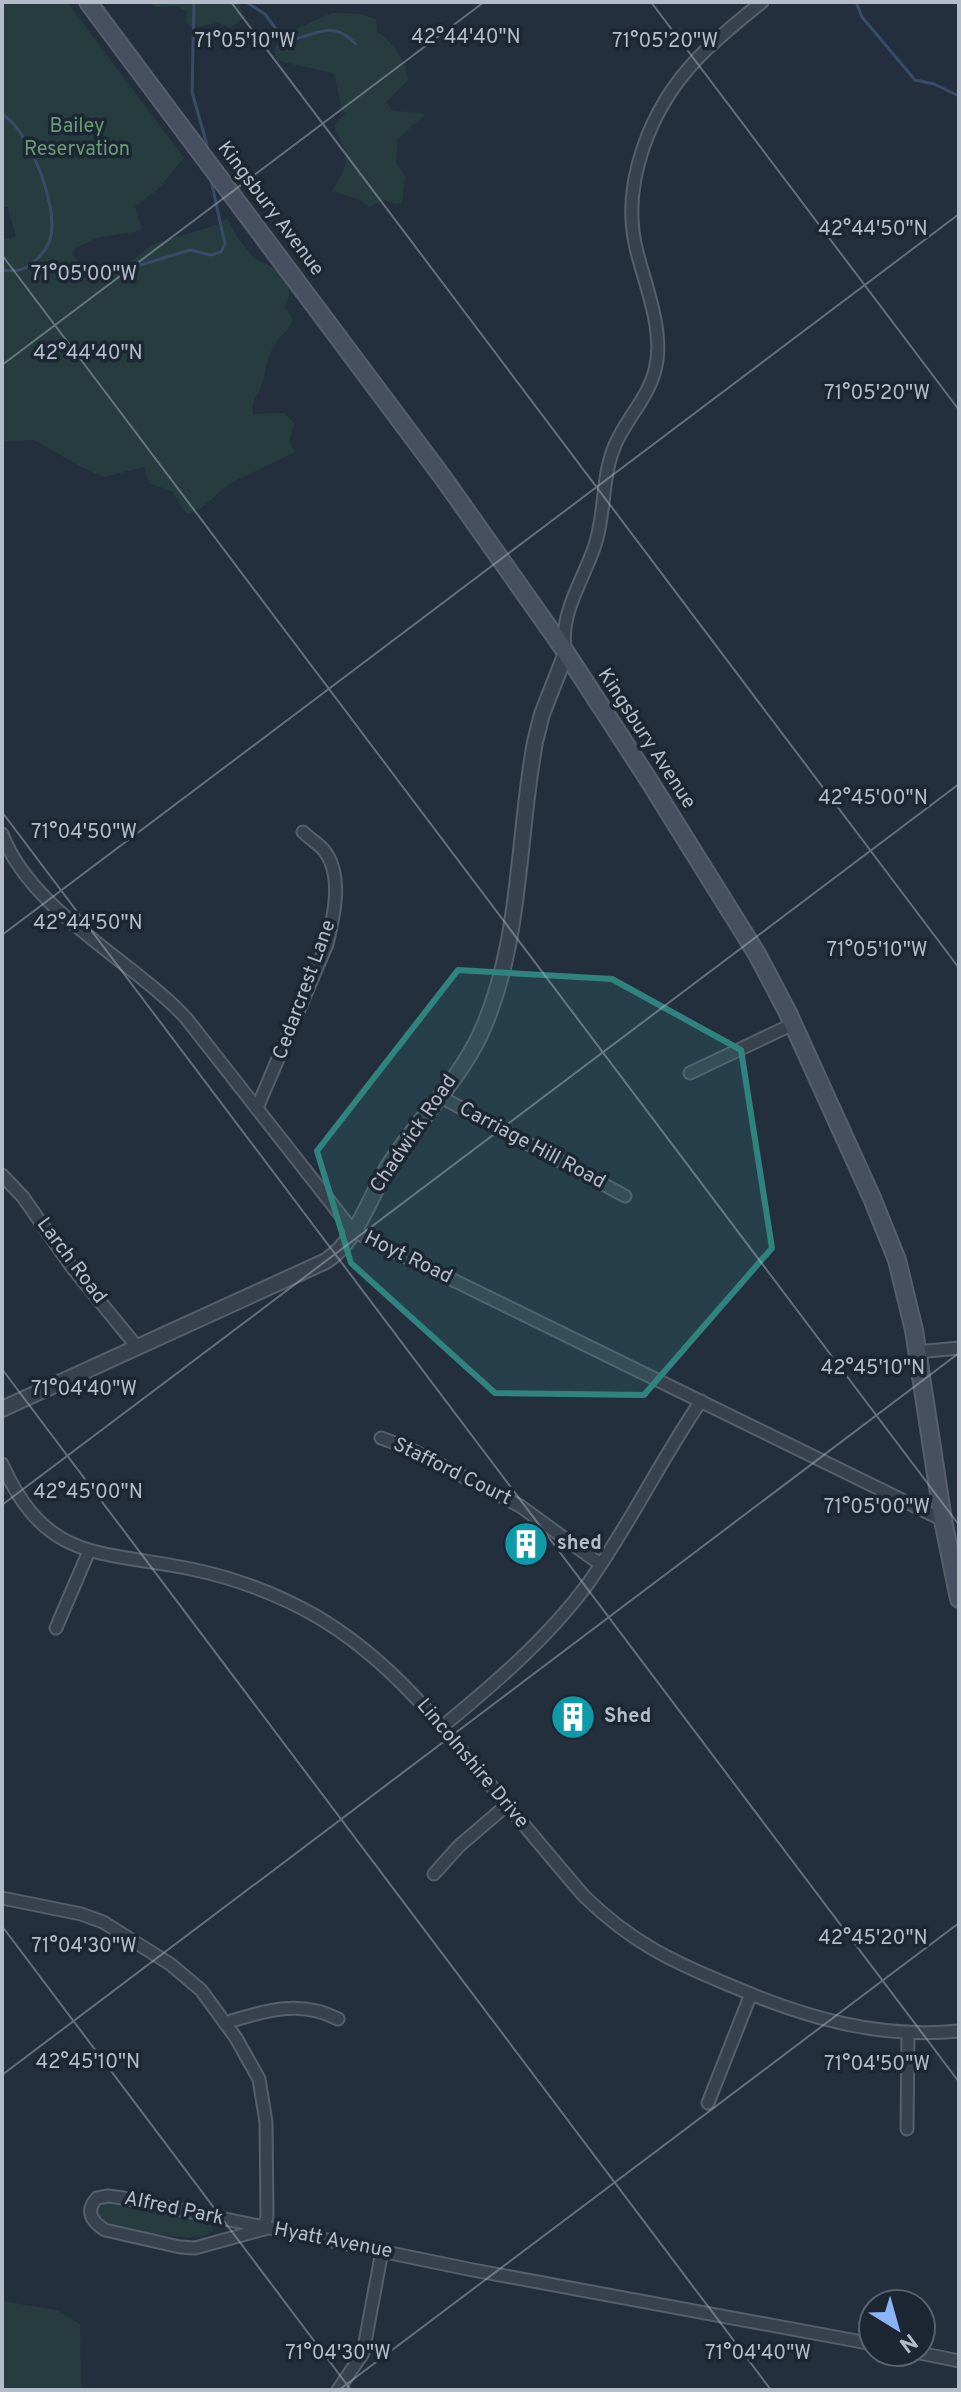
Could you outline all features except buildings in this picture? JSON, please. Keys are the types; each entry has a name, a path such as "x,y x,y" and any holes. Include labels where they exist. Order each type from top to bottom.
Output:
{"main road":[{"name":"Kingsbury Avenue","path":"88,2 390,405 566,653 757,954 793,1024 888,1237 909,1306 943,1520 959,1599"}],"street":[{"path":"566,653 563,631 596,544 611,456 616,442 646,395 657,359 656,331 634,242 630,211 632,190 643,150 666,100 686,71 717,39 762,2"},
{"name":"Chadwick Road","path":"2,1409 326,1261 339,1251 391,1163 478,1038 499,983 508,946 535,742 542,714 566,653"},
{"name":"Cedarcrest Lane","path":"257,1108 327,944 334,918 332,865 323,850 303,832"},
{"name":"Hoyt Road","path":"2,834 16,863 42,894 165,995 186,1018 353,1231 943,1520"},
{"path":"690,1073 793,1024"},
{"name":"Carriage Hill Road","path":"439,1096 625,1196"},
{"name":"Larch Road","path":"2,1175 23,1197 71,1266 138,1348"},
{"path":"917,1352 959,1348"},
{"path":"442,1727 542,1638 586,1586 635,1513 678,1435 701,1401"},
{"name":"Stafford Court","path":"381,1438 406,1447 520,1506 600,1564"},
{"name":"Lincolnshire Drive","path":"2,1464 18,1495 37,1520 53,1534 89,1551 214,1574 269,1593 296,1605 373,1655 442,1727 575,1886 610,1921 651,1950 751,1994 843,2025 908,2032 959,2031"},
{"path":"56,1628 89,1551"},
{"path":"434,1874 459,1846 507,1805"},
{"name":"Hyatt Avenue","path":"2,1898 81,1914 123,1932 201,1990 252,2062 259,2079 266,2122 267,2216 264,2229 857,2341"},
{"path":"708,2103 751,1994"},
{"path":"225,2023 280,2007 304,2007 338,2019"},
{"path":"907,2129 908,2032"},
{"name":"Alfred Park","path":"108,2196 264,2229 195,2248 180,2247 105,2230 95,2224 89,2214 90,2205 97,2198 108,2196"},
{"path":"338,2390 363,2353 382,2251"},
{"path":"937,2356 959,2361"}],"highlighted area":[{"path":"458,970 612,979 741,1050 772,1248 644,1395 495,1393 351,1263 317,1151"}],"green space":[{"name":"Bailey Reservation","path":"2,2 67,2 184,158 157,190 135,206 142,228 140,231 100,237 75,248 73,253 78,262 106,269 123,268 151,245 219,224 227,218 254,258 270,266 289,282 285,307 293,319 276,342 268,360 254,401 253,414 284,413 294,423 289,442 295,452 229,484 200,509 189,514 173,492 149,483 144,467 104,477 34,440 2,441 2,240 15,237 15,233 8,207 2,207"},
{"path":"146,2 241,2 240,8 245,17 230,28 217,23 192,28 186,22 187,12 183,9 175,6 156,7"},
{"path":"332,13 361,14 376,19 377,32 398,53 408,74 408,80 386,102 393,111 423,113 424,116 398,138 396,163 405,176 402,203 384,200 369,207 360,200 332,191 343,172 346,158 334,126 345,114 333,73 278,61 274,49 282,35"},
{"path":"112,2201 209,2223 214,2230 206,2235 178,2237 103,2222 97,2216 97,2208"},
{"path":"2,2301 57,2310 80,2324 81,2390 2,2390"}],"waterway":[{"path":"194,2 192,92 207,145"},
{"path":"246,2 265,14 284,40 332,31 343,34 356,44"},
{"path":"856,2 862,17 915,80 934,84 959,96"},
{"path":"2,114 22,135 38,165 48,198 52,227 48,245 32,263 20,270 2,270"},
{"path":"30,267 56,265 91,275 111,274 190,250 211,255 221,252 225,244 211,180"}],"place":[{"name":"shed","path":"526,1544"},
{"name":"Shed","path":"573,1717"}]}
